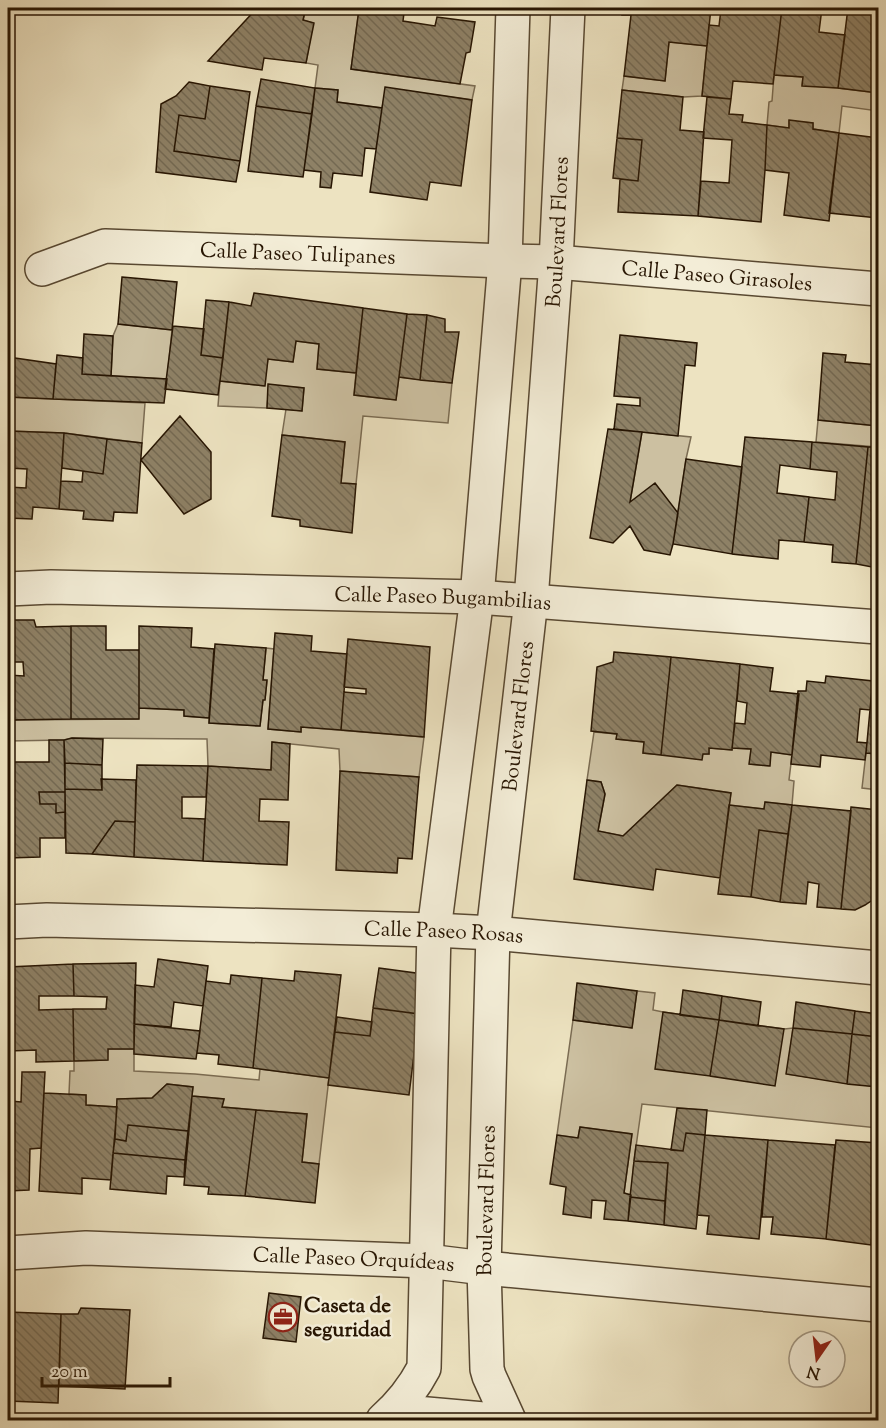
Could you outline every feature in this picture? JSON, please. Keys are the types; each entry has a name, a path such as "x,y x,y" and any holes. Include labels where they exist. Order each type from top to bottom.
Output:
{"street":[{"path":"388,1416 419,1378 424,1368 434,930 477,597 505,261 513,8"},
{"name":"Boulevard Flores","path":"509,1420 487,1369 484,1268 493,933 531,600 556,262 568,8"},
{"name":"Calle Paseo Tulipanes","path":"42,269 105,246 556,262"},
{"name":"Calle Paseo Girasoles","path":"556,262 879,290"},
{"name":"Calle Paseo Bugambilias","path":"8,589 51,587 477,597 879,627"},
{"name":"Calle Paseo Rosas","path":"8,922 47,921 493,933 879,968"},
{"name":"Calle Paseo Orquídeas","path":"8,1253 86,1248 427,1261 879,1305"},
{"path":"388,1416 495,1420"}],"shaded area":[{"path":"306,8 359,9 351,69 475,86 472,100 386,88 382,108 337,102 338,90 315,88 318,65 306,63 313,23 303,20"},
{"path":"669,42 707,46 702,96 683,97 622,90 624,76 665,81"},
{"path":"774,75 803,77 802,85 878,93 878,111 842,106 839,133 813,129 813,123 789,121 789,128 767,125"},
{"path":"118,324 172,330 167,379 111,376 113,336"},
{"path":"296,341 319,344 317,369 356,373 354,395 396,400 399,377 452,383 448,423 363,416 356,484 341,483 345,442 282,435 286,409 302,411 304,388 269,385 267,408 218,406 220,381 264,386 268,359 293,362"},
{"path":"8,397 145,403 142,443 64,433 8,431"},
{"path":"818,420 878,426 878,447 816,442"},
{"path":"642,432 691,437 678,513 630,502"},
{"path":"266,648 274,649 268,729 301,732 301,727 424,737 419,777 340,771 339,749 272,742 271,770 208,766 207,739 72,738 8,741 8,704 11,720 138,719 139,708 184,710 184,716 209,718 209,723 260,726 267,681 263,680"},
{"path":"594,732 617,734 617,739 644,742 643,753 709,754 709,748 751,749 750,764 769,766 771,752 792,755 789,780 794,781 792,805 765,802 764,809 729,805 731,793 677,785 623,836 598,831 605,794 601,782 587,780"},
{"path":"866,753 878,754 878,790 862,788"},
{"path":"637,991 655,993 653,1010 784,1029 793,1028 787,1074 878,1087 878,1128 642,1104 631,1195 624,1193 632,1134 580,1127 578,1138 557,1135 573,1020 632,1028"},
{"path":"108,1049 134,1049 134,1071 259,1080 260,1069 329,1078 319,1164 302,1162 307,1114 222,1107 224,1099 192,1096 193,1087 167,1084 152,1098 117,1099 117,1107 86,1105 86,1095 69,1094 70,1071 74,1071 74,1061 107,1060"}],"building":[{"path":"257,8 306,8 303,20 314,23 306,63 264,58 262,70 208,61"},
{"path":"623,8 711,8 707,46 669,42 665,81 624,76 631,15 622,15"},
{"path":"731,8 782,8 773,84 733,81 731,99 702,96 709,25 719,26 721,9 730,10"},
{"path":"782,8 822,8 819,32 845,35 838,88 802,86 803,77 774,75"},
{"path":"848,8 878,8 878,93 838,88"},
{"path":"359,9 404,13 403,21 435,26 437,17 475,22 470,52 466,53 460,84 351,69"},
{"path":"261,79 315,88 312,114 256,106"},
{"path":"189,82 210,86 205,119 179,115 174,151 240,161 236,182 156,172 161,104 176,96"},
{"path":"210,86 250,92 240,161 174,151 179,115 205,119"},
{"path":"385,87 472,100 461,186 430,182 427,200 370,192"},
{"path":"315,88 338,90 337,102 382,108 376,149 365,148 362,176 333,173 331,188 320,187 321,172 304,170"},
{"path":"622,90 683,97 680,130 704,132 698,216 618,212 620,179 638,181 642,140 617,138"},
{"path":"707,97 731,99 729,114 743,115 742,122 767,125 761,222 698,216 701,181 729,183 732,140 703,138"},
{"path":"256,106 312,114 303,177 248,171"},
{"path":"789,120 813,123 813,129 839,133 829,221 784,215 789,173 765,170 767,125 789,128"},
{"path":"839,133 878,138 878,218 829,213"},
{"path":"617,138 642,140 638,181 613,178"},
{"path":"122,277 177,282 172,330 118,324"},
{"path":"254,293 363,308 356,373 317,369 319,344 296,341 293,362 268,359 265,386 220,381 229,302 251,306"},
{"path":"206,300 229,302 223,358 201,355"},
{"path":"363,308 407,314 396,400 354,395"},
{"path":"407,314 427,315 420,380 399,377"},
{"path":"427,315 445,319 445,332 459,332 452,383 420,380"},
{"path":"173,326 204,329 201,355 223,358 218,395 165,389"},
{"path":"84,334 113,336 111,376 82,374"},
{"path":"620,335 697,343 695,366 685,365 678,436 614,429 617,404 640,406 640,398 614,396"},
{"path":"823,353 846,355 845,362 878,365 878,426 818,420"},
{"path":"57,355 83,358 82,374 167,379 164,403 53,399"},
{"path":"8,357 56,364 53,399 8,397"},
{"path":"268,384 304,388 302,411 267,408"},
{"path":"180,416 211,452 211,499 184,514 141,460"},
{"path":"608,429 642,432 630,502 655,483 678,513 670,555 644,550 630,526 613,543 590,538"},
{"path":"8,431 64,433 59,509 33,507 32,519 8,518 8,487 26,488 27,469 8,468"},
{"path":"64,433 107,439 103,474 62,468"},
{"path":"282,435 345,442 341,483 356,484 352,533 300,526 300,520 272,516"},
{"path":"745,437 812,442 810,469 780,465 777,493 809,497 804,542 779,540 778,559 732,554"},
{"path":"107,439 142,443 137,513 114,512 113,521 83,519 84,511 59,509 61,481 82,482 83,471 103,474"},
{"path":"812,442 868,447 856,564 832,562 833,545 804,542 809,497 835,500 837,472 810,469"},
{"path":"868,447 878,447 878,568 856,564"},
{"path":"686,459 742,467 732,554 673,544"},
{"path":"8,620 34,620 36,627 71,626 71,719 10,720 8,675 24,676 23,662 8,662"},
{"path":"71,626 106,626 106,650 139,650 139,719 71,719"},
{"path":"139,626 192,628 191,647 214,649 209,718 184,716 184,710 139,708"},
{"path":"275,633 312,636 311,651 347,654 341,730 301,727 301,732 268,729"},
{"path":"348,639 430,647 424,737 341,730 344,692 366,694 366,689 344,687"},
{"path":"215,644 266,648 263,680 267,680 260,726 209,723"},
{"path":"614,652 671,657 661,755 643,753 644,742 616,739 617,734 591,731 597,667 613,662"},
{"path":"671,657 740,664 732,750 709,748 709,754 703,754 702,760 661,755"},
{"path":"740,664 773,668 770,691 799,694 792,755 771,752 770,766 749,764 751,749 732,748 735,723 745,724 747,703 737,701"},
{"path":"826,676 873,681 870,710 860,709 857,742 867,743 865,760 821,755 820,767 791,764 798,691 806,691 807,681 825,683"},
{"path":"872,688 878,689 878,754 866,753"},
{"path":"103,739 102,765 65,763 64,740"},
{"path":"49,740 64,740 65,792 39,792 40,804 56,804 56,813 65,812 65,838 40,838 40,857 8,858 8,762 49,762"},
{"path":"272,742 290,744 288,800 260,799 259,821 289,822 287,865 203,861 208,766 271,770"},
{"path":"65,763 102,765 102,790 65,789"},
{"path":"137,765 208,766 206,797 182,797 182,818 205,819 203,861 134,857"},
{"path":"340,771 419,777 412,859 398,858 397,873 336,870"},
{"path":"101,779 136,780 135,822 115,821 92,854 66,853 65,789 102,790"},
{"path":"587,780 601,782 605,794 598,831 623,836 677,785 731,793 720,878 656,869 653,890 574,879"},
{"path":"39,792 65,792 65,812 56,813 56,804 40,804"},
{"path":"765,802 792,805 788,834 759,830 751,897 718,894 729,805 764,809"},
{"path":"792,805 851,811 841,909 817,907 819,884 808,882 806,904 780,902"},
{"path":"851,807 878,810 878,892 874,899 855,910 841,909"},
{"path":"115,821 135,822 134,857 92,854"},
{"path":"759,830 788,834 780,902 751,897"},
{"path":"158,959 208,966 203,1006 174,1002 171,1027 134,1024 135,985 154,987"},
{"path":"136,963 134,1049 108,1049 108,1060 74,1061 73,1009 106,1009 107,997 74,996 73,964"},
{"path":"73,964 74,996 39,996 39,1010 73,1009 74,1061 36,1062 36,1050 9,1051 8,967"},
{"path":"379,968 423,974 419,1014 373,1008"},
{"path":"295,971 341,975 329,1078 253,1068 262,978 294,981"},
{"path":"231,975 262,978 253,1068 218,1064 219,1055 197,1053 206,981 230,984"},
{"path":"577,983 637,991 632,1028 573,1020"},
{"path":"683,990 722,996 719,1020 680,1015"},
{"path":"722,996 761,1002 758,1026 719,1020"},
{"path":"796,1002 855,1011 852,1034 793,1028"},
{"path":"373,1008 419,1014 409,1095 328,1085 335,1032 370,1036"},
{"path":"855,1011 878,1014 878,1037 852,1034"},
{"path":"663,1012 719,1020 710,1076 655,1069"},
{"path":"337,1017 372,1022 370,1036 335,1032"},
{"path":"719,1020 784,1029 775,1086 710,1076"},
{"path":"134,1024 200,1031 196,1059 134,1054"},
{"path":"793,1028 852,1034 847,1084 786,1074"},
{"path":"852,1034 878,1037 878,1087 847,1084"},
{"path":"22,1072 45,1072 41,1148 30,1149 29,1190 8,1191 8,1078 11,1078 10,1101 21,1102"},
{"path":"167,1084 193,1087 188,1131 128,1125 126,1141 115,1139 117,1099 152,1098"},
{"path":"44,1093 86,1095 86,1105 117,1107 111,1180 82,1178 82,1194 39,1191"},
{"path":"192,1096 224,1099 222,1107 256,1110 245,1196 208,1194 209,1187 184,1185"},
{"path":"677,1108 707,1110 705,1135 686,1133 683,1151 671,1150"},
{"path":"256,1110 307,1114 302,1162 319,1164 315,1203 245,1196"},
{"path":"128,1125 188,1131 185,1160 113,1153 115,1139 126,1141"},
{"path":"580,1127 632,1134 624,1193 631,1195 628,1221 604,1219 606,1201 592,1200 591,1218 563,1214 566,1187 550,1184 557,1135 578,1138"},
{"path":"686,1133 705,1135 696,1229 664,1225 668,1163 634,1161 636,1145 683,1151"},
{"path":"705,1135 768,1140 759,1239 707,1234 709,1216 697,1215"},
{"path":"768,1140 835,1145 826,1239 771,1234 773,1217 762,1217"},
{"path":"836,1140 878,1143 878,1218 874,1218 871,1245 826,1239"},
{"path":"113,1153 185,1160 184,1177 167,1176 166,1194 110,1189"},
{"path":"634,1161 668,1163 665,1201 630,1197"},
{"path":"630,1197 665,1201 664,1225 628,1221"},
{"name":"Caseta de seguridad","path":"269,1293 301,1297 296,1342 263,1338"},
{"path":"81,1308 130,1310 125,1389 59,1386 61,1314 78,1314"},
{"path":"8,1312 61,1314 58,1403 8,1401"}],"place":[{"name":"Caseta de seguridad","path":"283,1317"}]}
